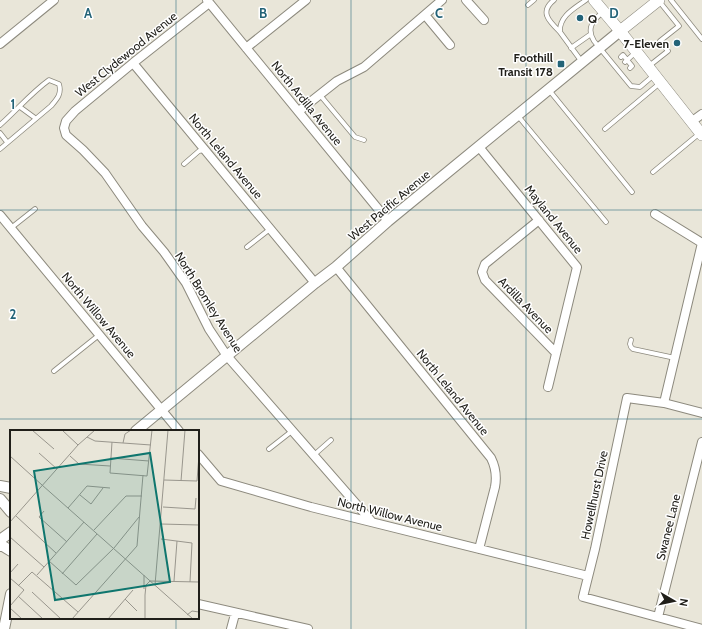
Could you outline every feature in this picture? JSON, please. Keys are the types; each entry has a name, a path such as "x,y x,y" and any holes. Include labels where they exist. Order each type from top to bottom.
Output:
{"main road":[{"path":"594,0 701,134"},
{"name":"West Pacific Avenue","path":"620,31 659,0"}],"street":[{"path":"0,44 54,0"},
{"path":"246,48 306,0"},
{"path":"299,111 340,78 356,72 364,67 442,0"},
{"path":"466,0 484,20"},
{"name":"North Ardilla Avenue","path":"208,2 388,221"},
{"name":"West Clydewood Avenue","path":"64,128 66,121 75,111 208,2"},
{"path":"425,15 450,46"},
{"name":"West Pacific Avenue","path":"137,430 336,267 388,221 620,31"},
{"name":"North Leland Avenue","path":"132,63 315,283"},
{"path":"691,122 702,114"},
{"name":"North Bromley Avenue","path":"64,128 66,135 105,173 142,226 164,252 186,283 209,329 227,356 372,522"},
{"name":"Mayland Avenue","path":"479,147 577,267 548,387"},
{"path":"655,214 702,243 664,404 702,413"},
{"name":"North Willow Avenue","path":"0,215 178,430"},
{"name":"Ardilla Avenue","path":"540,220 486,264 482,272 485,280 556,353"},
{"name":"North Leland Avenue","path":"336,267 491,458 496,472 495,487 479,549"},
{"name":"Howellhurst Drive","path":"658,617 583,596 627,398 664,404"},
{"name":"Swanee Lane","path":"658,617 702,442"},
{"name":"North Willow Avenue","path":"199,455 221,481 372,522 588,576"},
{"path":"0,486 10,488"},
{"path":"0,500 10,511"},
{"path":"0,540 10,533"},
{"path":"0,546 3,546 10,550"},
{"path":"4,629 10,599"},
{"path":"199,604 235,614 308,629"},
{"path":"231,629 235,614"},
{"path":"658,617 702,629"}],"lane":[{"path":"528,5 534,0"},
{"path":"554,0 548,7 546,12 547,17 560,32 582,63"},
{"path":"560,32 559,27 565,16 586,0"},
{"path":"605,129 654,75 668,51 660,41 678,26 659,0"},
{"path":"671,0 702,39"},
{"path":"604,12 591,24 591,34 594,41 618,68 631,86 640,87 654,75"},
{"path":"571,48 591,34"},
{"path":"626,61 636,52"},
{"path":"0,125 37,89 49,80 59,84 61,93 58,99 0,149"},
{"path":"549,90 632,192"},
{"path":"320,94 355,137 364,140"},
{"path":"20,107 36,118"},
{"path":"518,115 606,222"},
{"path":"0,133 7,142"},
{"path":"653,172 701,134"},
{"path":"184,164 199,151 204,149"},
{"path":"11,228 35,209"},
{"path":"247,247 271,229"},
{"path":"54,371 99,334"},
{"path":"631,340 630,344 633,349 675,358"},
{"path":"269,449 293,431"},
{"path":"314,455 331,440"}],"place":[{"name":"Q","path":"580,18"},
{"name":"7-Eleven","path":"677,43"},
{"name":"Foothill Transit 178","path":"561,64"}]}
